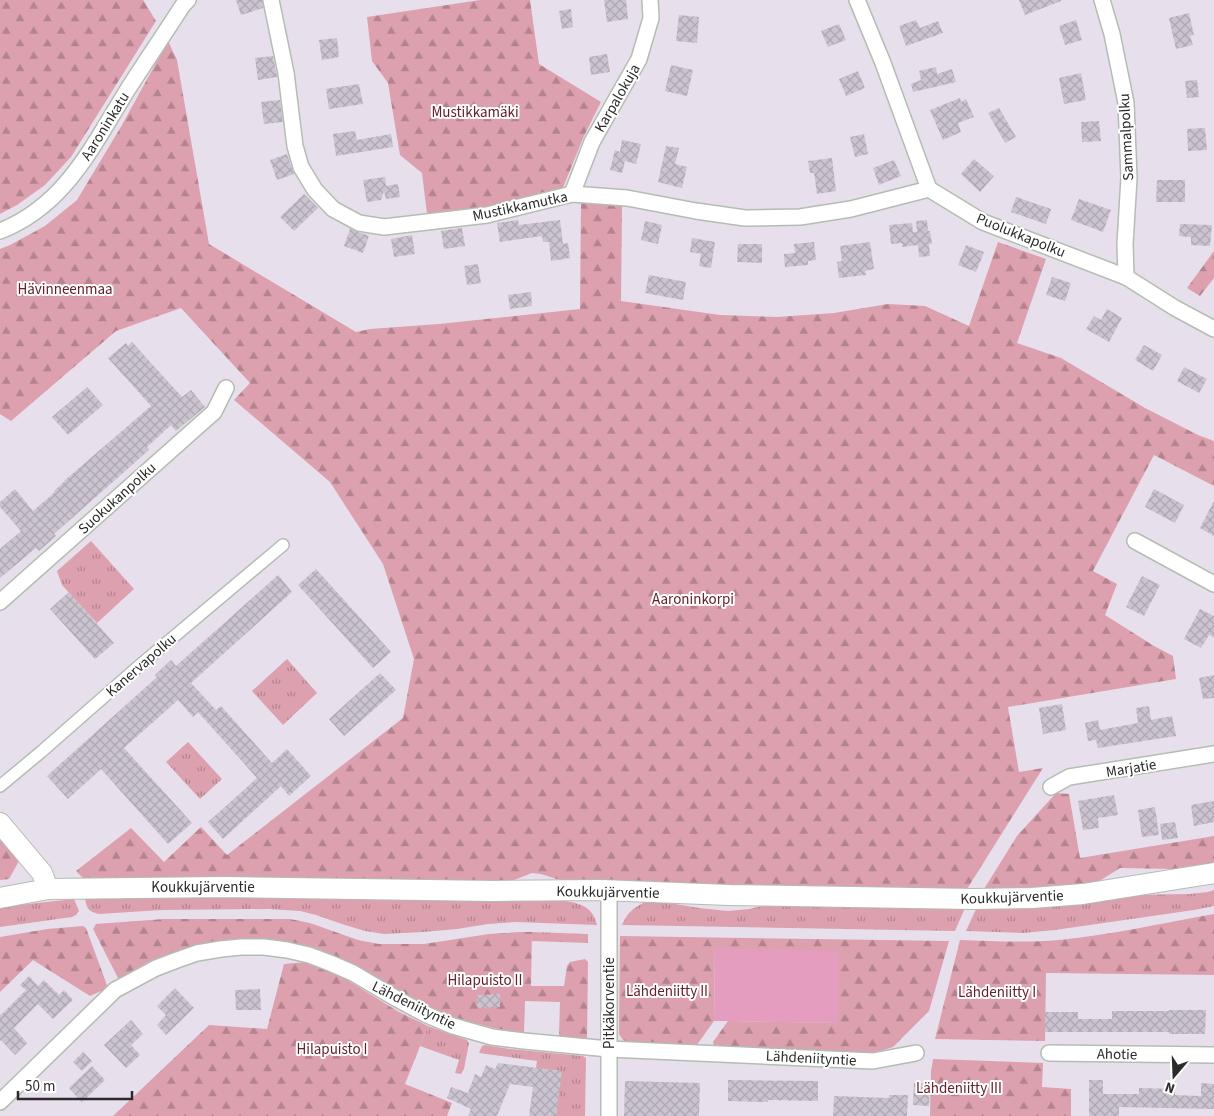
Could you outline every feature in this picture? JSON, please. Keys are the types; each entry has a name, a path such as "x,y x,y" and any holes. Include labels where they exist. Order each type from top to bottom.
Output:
{"street":[{"name":"Aaroninkatu","path":"0,231 29,216 66,184 83,163 130,86 188,0"},
{"name":"Mustikkamutka","path":"271,0 286,73 295,146 301,167 315,190 333,209 359,223 384,227 487,215 572,194 627,198 745,218 800,217 842,211 929,189"},
{"name":"Karpalokuja","path":"572,194 592,142 639,59 651,18 650,0"},
{"path":"857,0 883,63 929,189"},
{"name":"Sammalpolku","path":"1102,0 1112,34 1126,103 1129,178 1126,277"},
{"name":"Puolukkapolku","path":"929,189 983,222 1126,277 1175,308 1214,329"},
{"name":"Suokukanpolku","path":"0,602 214,412 226,388"},
{"path":"1134,541 1214,584"},
{"name":"Kanervapolku","path":"0,786 283,545"},
{"name":"Marjatie","path":"1051,787 1069,777 1214,754"},
{"path":"0,823 42,873 48,889"},
{"name":"Koukkujärventie","path":"0,898 48,889 224,886 609,891 972,899 1032,898 1083,894 1214,873"},
{"name":"Pitkäkorventie","path":"609,891 609,1116"},
{"name":"Lähdeniityntie","path":"0,1102 115,990 156,968 177,960 198,953 240,947 264,946 309,955 352,974 425,1014 477,1034 524,1041 609,1049 873,1061 916,1053"},
{"name":"Ahotie","path":"1049,1053 1214,1055"}],"green space":[{"path":"0,0 143,0 156,21 71,157 45,185 17,205 0,214"},
{"name":"Mustikkamäki","path":"480,0 530,0 539,64 601,102 584,136 562,190 479,208 427,214 422,173 400,155 388,83 372,61 367,17"},
{"name":"Aaroninkorpi","path":"168,41 177,60 209,244 356,332 370,329 439,324 580,309 581,202 622,204 621,301 720,315 777,317 834,313 888,304 925,306 969,326 998,242 1046,259 1017,343 1061,358 1145,408 1214,441 1214,486 1154,455 1093,571 1117,584 1105,615 1173,656 1176,679 1008,707 1019,772 1043,768 967,889 578,882 532,873 507,883 83,878 76,871 131,828 164,862 201,827 227,855 403,718 414,659 383,564 330,482 234,400 250,383 181,308 116,331 11,421 0,414 0,249 45,226 77,200 122,125"},
{"path":"1214,251 1214,278 1200,296 1187,288"},
{"path":"91,541 134,589 97,623 62,585 57,571"},
{"path":"287,659 317,693 283,725 252,691"},
{"path":"188,742 222,779 200,799 166,762"},
{"path":"1056,793 1069,794 1080,858 1214,836 1214,863 1173,869 1120,868 1101,880 1084,886 984,889 1017,836"},
{"path":"0,840 19,861 9,879 0,880"},
{"path":"1214,890 1214,906 1194,910 1023,933 966,931 976,909 1125,895 1189,894"},
{"path":"211,895 566,901 590,911 597,925 516,922 457,929 384,934 365,931 300,911 268,909 162,910 99,914 88,909 85,898"},
{"path":"74,899 79,911 72,917 0,927 0,907"},
{"path":"645,902 669,903 728,911 770,904 965,908 955,931 622,925 631,911"},
{"name":"Lähdeniitty I","path":"1214,914 1214,975 1046,973 1045,1041 935,1039 960,940 1022,942 1059,940 1117,932"},
{"name":"Hilapuisto II","path":"164,919 290,919 310,923 358,940 379,944 424,944 489,934 532,932 531,986 564,986 567,966 570,962 585,959 588,962 587,1039 559,1037 560,1002 525,1001 524,1034 497,1029 459,1019 421,1004 355,966 309,947 179,953 150,962 123,978 118,978 93,929 96,924"},
{"path":"83,926 86,928 108,988 90,996 33,960 0,992 0,937 47,929"},
{"path":"532,932 588,934 588,943 532,941"},
{"name":"Lähdeniitty II","path":"620,936 949,941 929,1011 893,1047 874,1053 714,1047 713,1042 728,1021 838,1023 715,948 714,1021 696,1046 630,1043 623,1040 619,1034"},
{"name":"Hilapuisto I","path":"306,962 336,973 399,1012 428,1026 405,1084 452,1103 447,1116 113,1116 209,1025 267,1029 284,964"},
{"path":"428,1026 467,1040 469,1043 464,1069 461,1074 455,1073 459,1060 420,1046"},
{"path":"482,1046 583,1056 586,1058 585,1116 556,1116 561,1071 536,1068 537,1061 479,1053"},
{"name":"Lähdeniitty III","path":"933,1059 1043,1063 1042,1087 1071,1089 1071,1116 930,1116"}],"shaded area":[{"path":"715,948 839,951 838,1023 714,1021"}],"building":[{"path":"236,0 262,0 263,8 241,15"},
{"path":"604,0 626,0 628,19 607,22"},
{"path":"1019,0 1061,0 1061,1 1025,15"},
{"path":"571,9 573,27 562,29 559,11"},
{"path":"1189,13 1194,35 1190,36 1193,45 1176,49 1169,18"},
{"path":"679,15 699,17 697,43 676,41"},
{"path":"916,20 920,28 938,21 943,33 906,46 899,26"},
{"path":"1076,20 1082,40 1065,45 1059,26"},
{"path":"839,24 846,40 828,47 821,31"},
{"path":"337,38 339,57 322,60 319,40"},
{"path":"607,54 610,72 591,75 589,57"},
{"path":"273,56 277,77 258,80 255,58"},
{"path":"671,65 693,70 687,96 665,91"},
{"path":"936,67 937,74 952,69 956,82 913,92 911,84 921,80 919,71"},
{"path":"858,71 865,88 846,96 839,79"},
{"path":"1081,73 1086,100 1064,104 1059,78"},
{"path":"1197,80 1199,97 1187,98 1185,81"},
{"path":"359,84 363,104 329,109 326,89"},
{"path":"960,98 961,102 966,99 974,117 958,123 961,132 943,140 930,110"},
{"path":"280,100 283,122 264,124 261,102"},
{"path":"999,108 1016,137 1005,143 988,113"},
{"path":"1099,121 1101,141 1082,142 1081,122"},
{"path":"1205,128 1207,150 1188,151 1187,129"},
{"path":"355,131 357,140 391,134 393,147 336,156 333,134"},
{"path":"864,134 868,154 855,157 850,137"},
{"path":"622,140 641,144 636,164 625,161 622,173 610,170 615,150 620,152"},
{"path":"666,146 679,148 675,164 687,167 682,188 658,182"},
{"path":"287,154 294,174 277,180 270,160"},
{"path":"832,158 836,191 817,194 814,173 810,173 808,161"},
{"path":"974,159 994,176 980,192 961,174"},
{"path":"894,160 901,176 879,185 873,168"},
{"path":"385,177 386,186 398,184 400,197 386,199 384,191 381,200 367,202 363,180"},
{"path":"1157,180 1185,180 1185,202 1156,202"},
{"path":"304,194 318,208 294,231 280,217"},
{"path":"1016,197 1051,209 1046,224 1011,212"},
{"path":"1079,199 1111,210 1103,232 1071,220"},
{"path":"518,220 519,225 560,220 563,244 568,243 570,258 551,261 549,242 543,242 542,236 500,242 497,223"},
{"path":"927,220 932,244 929,244 930,256 919,257 918,245 902,247 902,243 891,244 889,225 912,223 913,232 917,232 916,221"},
{"path":"645,221 662,225 658,244 641,240"},
{"path":"1180,224 1212,225 1210,246 1191,245 1191,237 1179,236"},
{"path":"462,228 465,246 444,249 441,231"},
{"path":"350,229 369,236 363,253 344,246"},
{"path":"412,235 415,254 394,257 391,239"},
{"path":"692,238 715,242 711,268 699,266 701,254 690,252"},
{"path":"814,242 816,260 808,261 808,265 785,267 784,254 795,253 794,244"},
{"path":"870,242 874,269 865,271 866,275 839,278 837,262 842,261 840,246"},
{"path":"738,244 762,244 762,263 737,262"},
{"path":"966,245 984,252 976,272 958,265"},
{"path":"478,264 481,283 467,285 464,266"},
{"path":"649,275 686,282 683,300 645,293"},
{"path":"1052,277 1071,283 1065,301 1046,295"},
{"path":"531,292 532,306 510,309 508,295"},
{"path":"1107,309 1122,318 1109,342 1086,329 1094,316 1101,320"},
{"path":"132,342 182,397 191,390 205,407 176,431 171,425 147,447 149,450 54,534 56,536 39,551 36,548 0,578 0,549 21,531 0,507 0,502 15,489 33,511 55,492 64,481 151,406 108,358 126,343 128,346"},
{"path":"1144,345 1162,355 1153,371 1135,360"},
{"path":"1184,367 1207,379 1199,393 1177,381"},
{"path":"87,387 103,405 68,435 52,417"},
{"path":"1154,489 1184,505 1175,523 1145,507"},
{"path":"1214,501 1214,536 1200,528"},
{"path":"316,569 391,652 373,668 298,585"},
{"path":"278,575 292,592 191,683 216,710 221,706 272,763 287,749 311,776 289,796 281,786 223,839 208,822 257,778 198,712 193,717 178,700 124,748 192,823 168,844 101,769 68,799 47,776 157,677 155,675 171,660 176,666"},
{"path":"1142,576 1160,585 1144,616 1126,607"},
{"path":"69,592 114,643 95,659 50,609"},
{"path":"1200,609 1214,616 1214,637 1209,635 1201,648 1184,639"},
{"path":"380,673 396,690 344,736 329,719"},
{"path":"1214,675 1214,698 1203,699 1199,678"},
{"path":"1062,704 1066,730 1043,734 1039,708"},
{"path":"1149,706 1151,720 1172,716 1176,736 1098,748 1096,740 1088,741 1085,723 1098,720 1100,730 1138,723 1136,708"},
{"path":"1114,795 1118,815 1098,818 1099,828 1083,830 1078,801"},
{"path":"1214,801 1214,822 1194,826 1191,805"},
{"path":"1155,807 1159,835 1142,837 1138,810"},
{"path":"1175,822 1178,838 1162,840 1160,824"},
{"path":"29,976 38,986 44,980 59,995 64,990 73,1000 53,1019 38,1004 14,1028 27,1043 15,1055 0,1041 0,1014 26,990 20,985"},
{"path":"175,988 194,1008 166,1035 157,1025 166,1015 157,1006"},
{"path":"260,989 261,1010 236,1010 235,990"},
{"path":"500,994 500,1007 477,1008 477,995"},
{"path":"1206,1010 1205,1034 1169,1034 1169,1032 1045,1032 1045,1012 1078,1012 1078,1019 1112,1019 1112,1011"},
{"path":"131,1020 143,1034 131,1045 140,1055 126,1068 104,1045"},
{"path":"83,1052 92,1061 82,1071 73,1062"},
{"path":"498,1063 562,1071 556,1116 529,1116 533,1087 510,1084 497,1116 468,1116 471,1109 447,1098 451,1087 468,1093 475,1074 481,1077 486,1065 495,1069"},
{"path":"92,1066 105,1080 82,1102 69,1088"},
{"path":"728,1080 818,1081 818,1101 728,1101"},
{"path":"1089,1080 1103,1080 1103,1094 1139,1094 1139,1088 1175,1089 1175,1095 1201,1096 1201,1083 1214,1084 1214,1109 1119,1107 1119,1116 1089,1116"},
{"path":"625,1081 700,1083 699,1116 624,1116"},
{"path":"914,1083 930,1083 929,1106 913,1105"},
{"path":"889,1095 908,1095 907,1116 833,1116 834,1096 889,1098"}],"park label":[{"name":"Hävinneenmaa","path":"65,289"}]}
